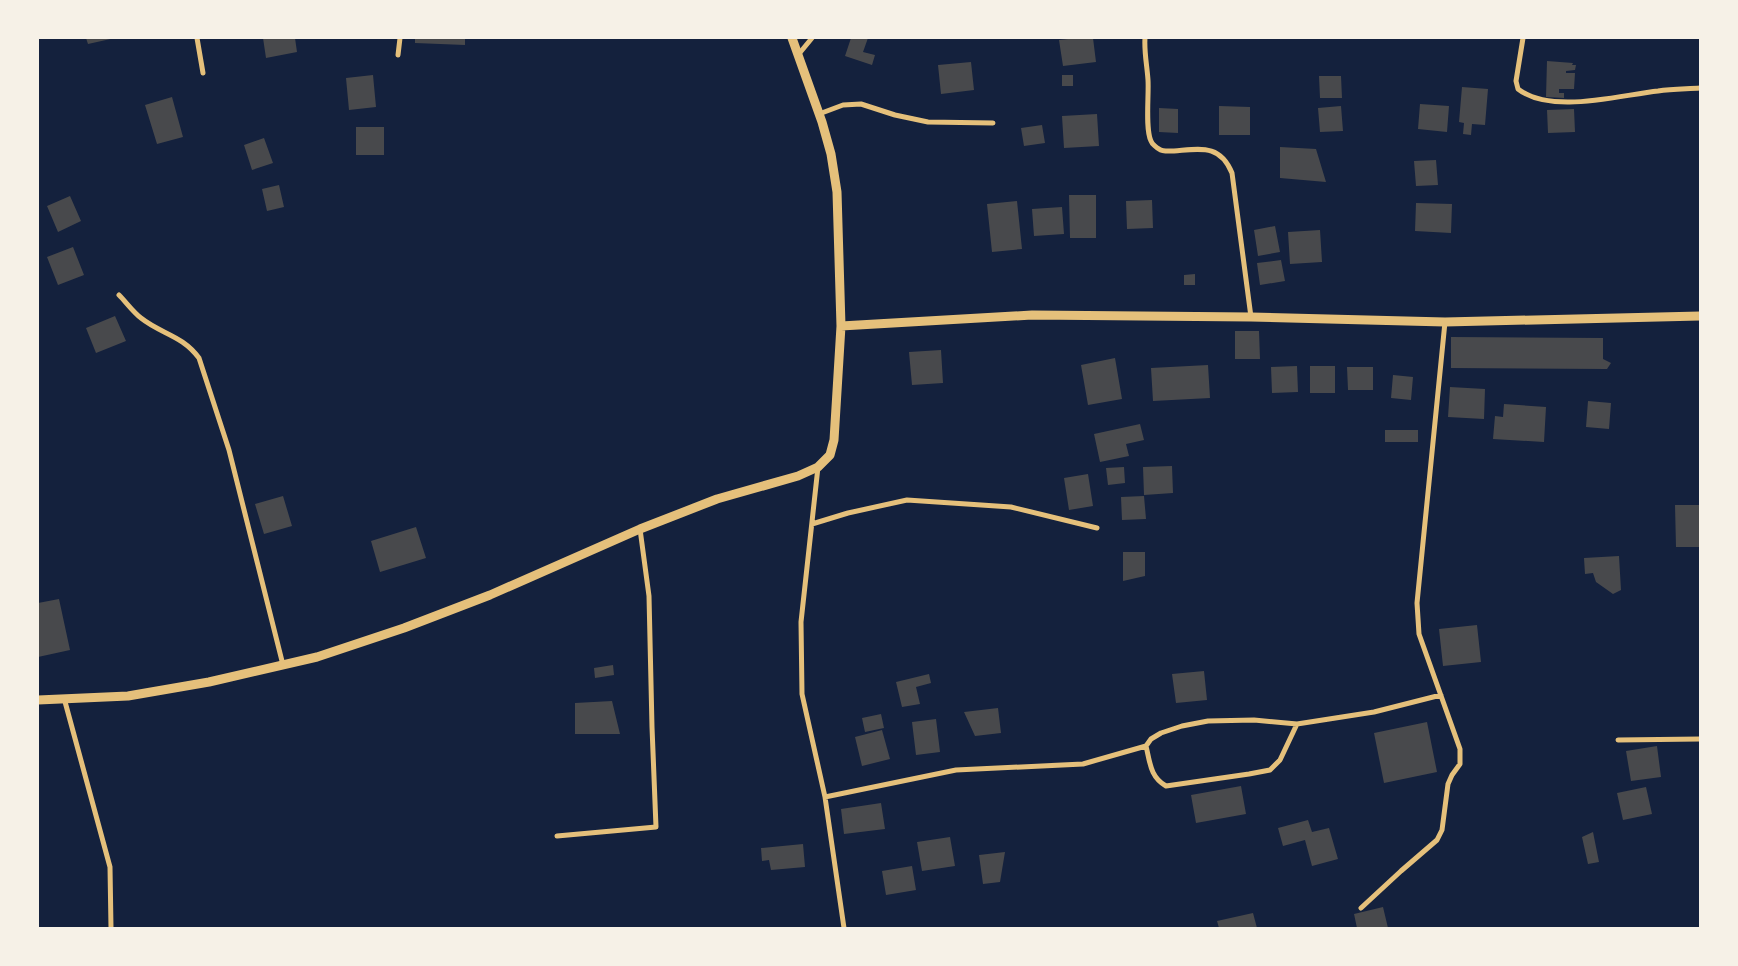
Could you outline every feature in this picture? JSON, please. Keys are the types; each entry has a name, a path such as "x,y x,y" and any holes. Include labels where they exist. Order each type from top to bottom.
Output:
{"street":[{"path":"197,38 203,73"},
{"path":"398,55 400,38"},
{"path":"38,700 128,696 209,682 317,658 413,625 490,595 640,529 717,499 798,476 818,467 830,455 834,440 840,326 837,192 831,154 792,38"},
{"path":"798,55 812,38"},
{"path":"1145,38 1144,49 1148,78 1148,130 1151,142 1160,150 1168,152 1206,149 1220,155 1227,163 1232,174 1251,317"},
{"path":"1524,38 1516,81 1518,89 1534,98 1556,101 1590,100 1660,90 1700,88"},
{"path":"819,114 843,105 861,104 895,115 928,122 993,123"},
{"path":"119,295 141,318 191,347 198,358 229,450 283,665"},
{"path":"840,326 1032,315 1251,317 1445,322 1700,316"},
{"path":"1360,908 1437,840 1442,830 1448,784 1460,764 1460,749 1420,634 1417,603 1445,322"},
{"path":"818,467 801,622 802,694 825,797 844,928"},
{"path":"812,524 848,513 907,500 1011,507 1098,528"},
{"path":"557,836 656,827 649,596 640,529"},
{"path":"825,797 956,770 1083,764 1146,746 1161,733 1182,726 1208,721 1254,720 1297,724 1374,712 1441,696"},
{"path":"64,698 110,867 111,928"},
{"path":"1146,746 1153,775 1158,782 1166,786 1249,774 1270,770 1280,760 1297,724"},
{"path":"1618,740 1700,739"}],"building":[{"path":"86,38 115,38 88,44"},
{"path":"263,38 295,38 297,52 266,58"},
{"path":"415,38 465,38 465,45 415,43"},
{"path":"851,38 868,38 863,52 875,55 872,65 845,56"},
{"path":"1093,38 1096,62 1063,66 1059,40"},
{"path":"1547,61 1573,63 1572,65 1576,65 1575,70 1566,71 1566,73 1575,73 1574,89 1559,89 1559,93 1564,93 1564,98 1546,97"},
{"path":"971,62 974,90 941,94 938,65"},
{"path":"373,75 376,107 349,110 346,78"},
{"path":"1062,75 1073,75 1073,86 1062,86"},
{"path":"1319,76 1341,76 1342,98 1320,98"},
{"path":"1462,87 1488,89 1485,125 1472,124 1471,135 1463,134 1464,123 1459,122"},
{"path":"172,97 183,137 157,144 145,105"},
{"path":"1420,104 1449,106 1447,132 1418,129"},
{"path":"1219,106 1250,107 1250,135 1219,135"},
{"path":"1341,106 1343,131 1320,132 1318,108"},
{"path":"1159,108 1178,109 1178,133 1159,132"},
{"path":"1574,109 1575,132 1548,133 1547,110"},
{"path":"1097,114 1099,146 1064,148 1062,116"},
{"path":"1042,125 1045,143 1024,146 1021,128"},
{"path":"356,127 384,127 384,155 356,155"},
{"path":"264,138 273,163 252,170 244,145"},
{"path":"1280,147 1316,149 1326,182 1280,178"},
{"path":"1436,160 1438,185 1416,186 1414,161"},
{"path":"279,185 284,207 267,211 262,189"},
{"path":"1069,195 1096,195 1096,238 1070,238"},
{"path":"70,196 81,221 58,232 47,206"},
{"path":"1152,200 1153,228 1127,229 1126,201"},
{"path":"1017,201 1022,249 992,252 987,204"},
{"path":"1416,203 1452,204 1451,233 1415,231"},
{"path":"1062,207 1064,234 1034,236 1032,209"},
{"path":"1275,226 1280,252 1258,256 1254,230"},
{"path":"1320,230 1322,262 1290,264 1288,232"},
{"path":"73,247 84,275 58,285 47,257"},
{"path":"1281,260 1285,281 1260,285 1257,263"},
{"path":"1195,274 1195,285 1184,285 1184,275"},
{"path":"115,316 126,341 96,353 86,328"},
{"path":"1235,331 1259,331 1260,359 1235,359"},
{"path":"1451,337 1603,338 1603,359 1611,363 1607,369 1451,368"},
{"path":"941,350 943,383 912,385 909,352"},
{"path":"1115,358 1122,399 1088,405 1081,365"},
{"path":"1208,365 1210,398 1153,401 1151,368"},
{"path":"1297,366 1298,392 1272,393 1271,367"},
{"path":"1310,366 1335,366 1335,393 1310,393"},
{"path":"1347,367 1373,367 1373,390 1348,390"},
{"path":"1393,375 1413,377 1411,400 1391,398"},
{"path":"1450,387 1485,389 1484,419 1448,417"},
{"path":"1588,401 1611,403 1609,429 1586,427"},
{"path":"1504,404 1546,407 1544,442 1493,439 1495,416 1503,417"},
{"path":"1140,424 1144,440 1126,444 1129,456 1100,462 1094,434"},
{"path":"1385,430 1418,430 1418,442 1385,442"},
{"path":"1172,466 1173,493 1144,495 1143,467"},
{"path":"1124,467 1125,483 1108,485 1106,468"},
{"path":"1088,474 1093,506 1069,510 1064,478"},
{"path":"283,496 292,526 264,534 255,504"},
{"path":"1144,496 1146,519 1122,520 1121,497"},
{"path":"1675,505 1700,505 1700,547 1676,547"},
{"path":"416,527 426,558 380,572 371,541"},
{"path":"1123,552 1145,552 1145,576 1123,581"},
{"path":"1619,556 1621,590 1613,594 1596,582 1593,573 1585,574 1584,558"},
{"path":"59,599 70,650 38,657 38,603"},
{"path":"1477,625 1481,662 1443,666 1439,629"},
{"path":"613,665 614,675 595,678 594,668"},
{"path":"1204,671 1207,700 1176,703 1172,674"},
{"path":"929,674 931,683 916,687 920,704 902,707 896,682"},
{"path":"612,701 620,734 575,734 575,703"},
{"path":"998,708 1001,733 975,736 964,712"},
{"path":"881,714 884,728 865,732 862,718"},
{"path":"936,719 940,752 916,755 912,722"},
{"path":"1427,722 1437,772 1384,783 1374,733"},
{"path":"882,730 890,759 862,766 855,737"},
{"path":"1657,746 1661,777 1631,781 1626,751"},
{"path":"1241,786 1246,814 1196,823 1191,795"},
{"path":"1646,787 1652,814 1623,820 1617,793"},
{"path":"881,803 885,829 844,834 841,809"},
{"path":"1308,820 1312,832 1329,828 1338,859 1312,866 1305,840 1283,846 1278,828"},
{"path":"1593,832 1599,862 1588,864 1582,837"},
{"path":"950,837 955,866 922,871 917,842"},
{"path":"803,844 805,867 771,870 769,860 762,861 761,848"},
{"path":"1005,852 1000,882 983,884 979,855"},
{"path":"912,866 916,890 886,895 882,871"},
{"path":"1383,907 1388,928 1357,928 1354,914"},
{"path":"1253,913 1257,928 1219,928 1217,921"}]}
